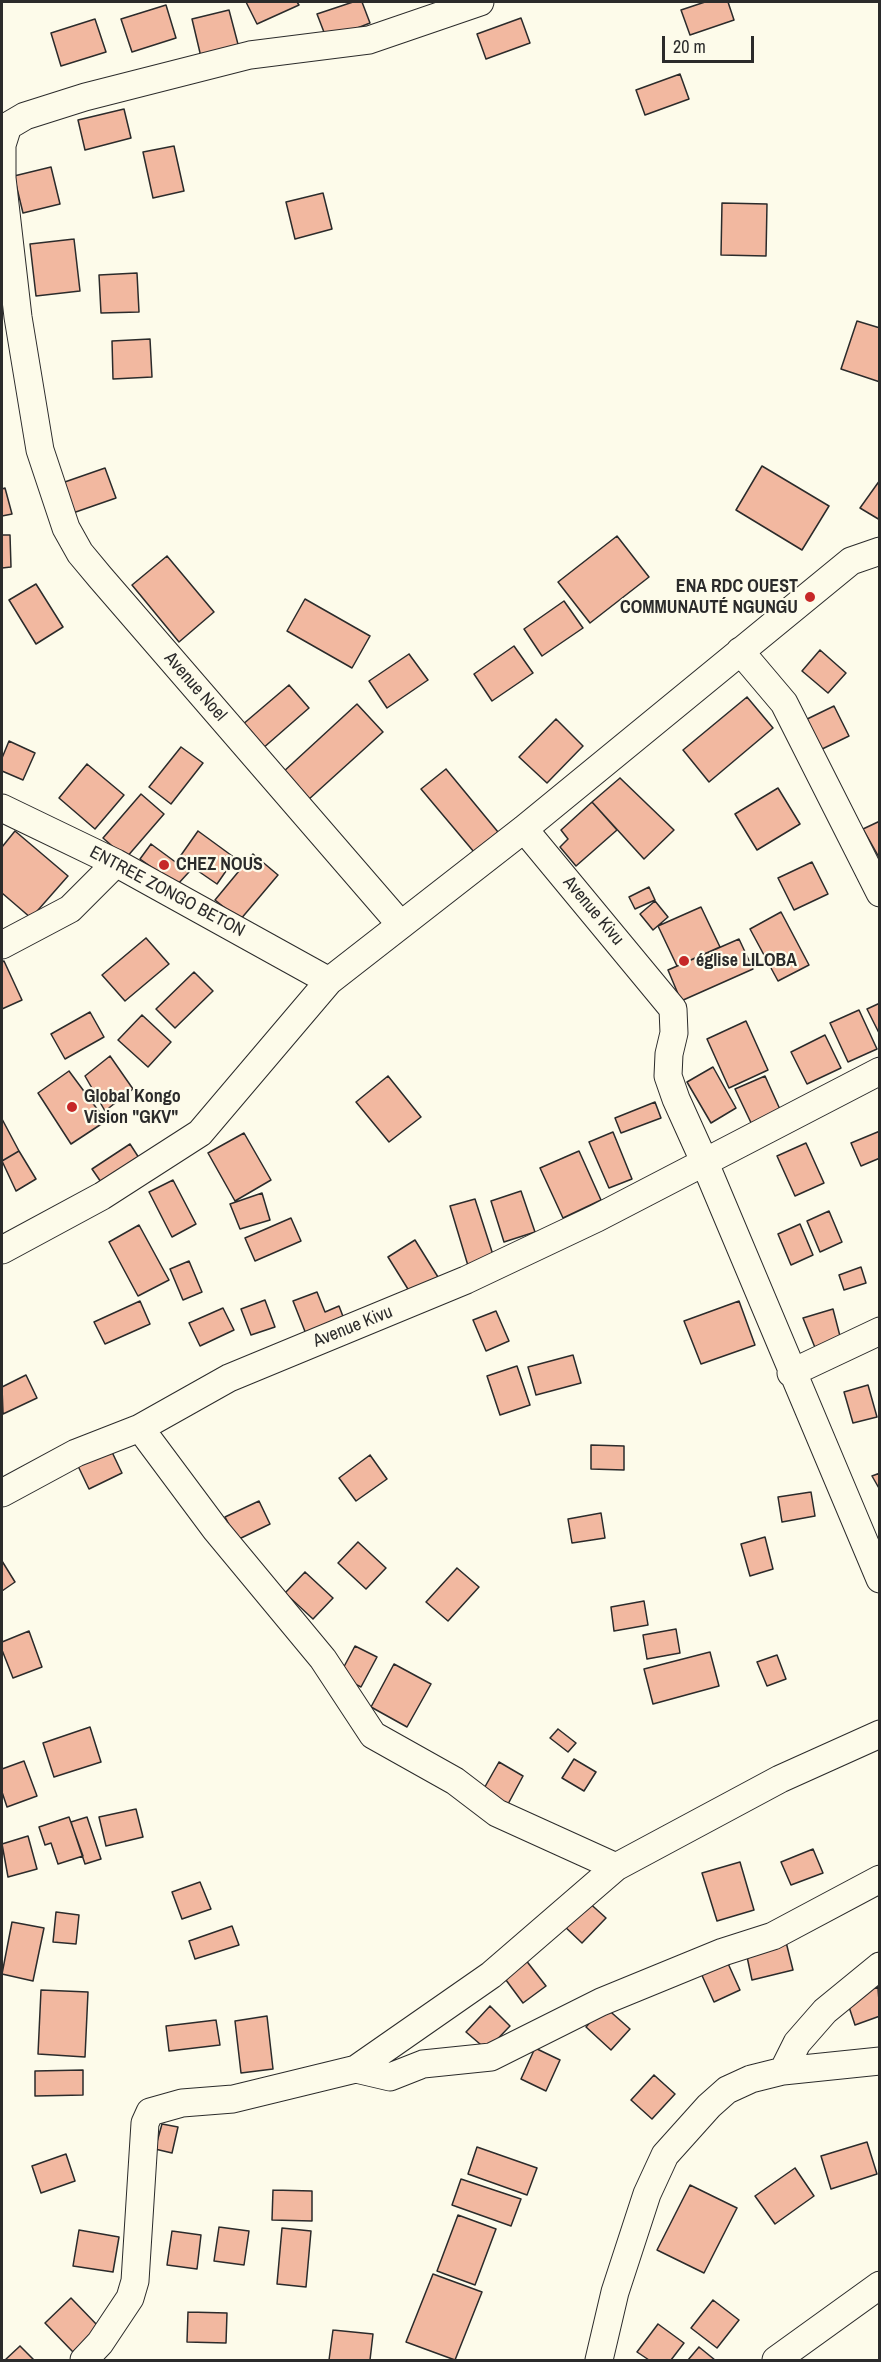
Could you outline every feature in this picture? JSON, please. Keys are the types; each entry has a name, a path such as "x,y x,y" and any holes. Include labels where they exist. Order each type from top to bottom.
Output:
{"street":[{"path":"2,144 8,126 25,116 85,97 250,55 369,40 480,2"},
{"name":"Avenue Noel","path":"2,144 2,178 18,317 38,422 40,450 66,528 80,553 401,925"},
{"path":"3,1250 102,1196 200,1134 329,981 524,829 850,561 879,551"},
{"path":"740,651 784,703 879,893"},
{"name":"ENTREE ZONGO BETON","path":"2,808 116,863 329,981"},
{"name":"Avenue Kivu","path":"524,829 673,1009 674,1033 669,1054 668,1076 676,1099 705,1161"},
{"path":"2,945 70,909 116,863"},
{"name":"Avenue Kivu","path":"2,1493 76,1453 140,1428 229,1378 466,1280 597,1218 879,1071"},
{"path":"705,1161 879,1579"},
{"path":"792,1373 879,1331"},
{"path":"140,1428 216,1530 323,1659 373,1735 455,1781 497,1813 616,1867"},
{"path":"84,2361 100,2343 124,2307 135,2281 145,2123 150,2112 182,2103 233,2099 356,2069 491,1975 616,1867 780,1779 879,1734"},
{"path":"356,2069 390,2077 423,2064 491,2056 601,2002 723,1952 773,1936 879,1879"},
{"path":"783,2071 797,2043 825,2011 879,1966"},
{"path":"599,2361 632,2236 647,2194 665,2156 709,2106 727,2090 751,2079 783,2071 879,2061"},
{"path":"776,2361 879,2285"}],"building":[{"path":"246,2 297,2 299,5 257,24"},
{"path":"353,2 362,2 370,23 327,40 317,14"},
{"path":"705,2 728,2 734,20 690,35 681,10"},
{"path":"166,5 176,38 132,52 121,19"},
{"path":"229,10 239,48 201,57 192,19"},
{"path":"521,18 530,43 486,59 477,34"},
{"path":"95,19 106,52 61,66 51,33"},
{"path":"680,74 689,99 645,115 636,90"},
{"path":"124,109 131,138 85,150 78,120"},
{"path":"174,146 184,191 153,198 143,152"},
{"path":"51,167 60,204 23,213 14,176"},
{"path":"323,193 332,229 295,239 286,202"},
{"path":"722,203 767,204 766,256 721,255"},
{"path":"74,239 80,291 36,296 30,244"},
{"path":"137,273 139,312 101,313 99,275"},
{"path":"857,321 880,328 880,382 841,369"},
{"path":"150,339 152,377 113,379 112,341"},
{"path":"762,466 829,506 802,550 736,510"},
{"path":"105,468 116,498 70,514 59,484"},
{"path":"880,480 880,520 860,508"},
{"path":"5,488 12,514 2,516 2,489"},
{"path":"2,535 10,535 11,567 2,568"},
{"path":"617,536 649,577 590,623 558,582"},
{"path":"167,556 214,612 179,642 132,585"},
{"path":"36,584 63,627 36,644 9,600"},
{"path":"305,599 370,636 352,668 287,631"},
{"path":"564,601 583,628 542,656 524,629"},
{"path":"514,646 533,673 492,701 474,674"},
{"path":"820,650 846,673 828,693 802,671"},
{"path":"409,654 428,680 387,708 369,681"},
{"path":"289,685 309,708 262,749 242,725"},
{"path":"747,697 773,728 709,782 683,750"},
{"path":"357,704 383,732 308,800 282,773"},
{"path":"834,706 849,736 816,752 801,722"},
{"path":"556,719 583,746 547,783 519,757"},
{"path":"9,741 35,753 23,780 2,771 2,758"},
{"path":"181,747 203,763 171,804 149,787"},
{"path":"87,764 124,795 95,829 59,798"},
{"path":"446,769 498,832 474,852 421,789"},
{"path":"620,778 674,830 644,859 592,802"},
{"path":"778,788 800,824 757,850 735,814"},
{"path":"141,794 164,814 126,858 103,838"},
{"path":"592,802 617,830 576,866 560,847 568,839 561,830"},
{"path":"880,821 880,859 863,829"},
{"path":"15,831 68,876 31,918 2,893 2,847"},
{"path":"198,831 235,858 217,884 179,858"},
{"name":"CHEZ NOUS","path":"151,844 189,872 177,885 140,859"},
{"path":"253,854 278,875 240,920 215,900"},
{"path":"812,862 828,894 794,910 778,878"},
{"path":"649,887 655,900 635,909 629,897"},
{"path":"655,901 668,917 653,930 640,914"},
{"path":"701,907 720,947 677,966 658,926"},
{"path":"781,912 809,965 778,981 750,929"},
{"path":"146,938 169,964 125,1001 102,975"},
{"path":"739,939 753,969 681,1001 668,970"},
{"path":"4,961 22,1000 2,1009 2,962"},
{"path":"194,972 213,991 175,1028 156,1009"},
{"path":"880,1003 880,1035 867,1009"},
{"path":"859,1010 877,1049 848,1062 830,1023"},
{"path":"90,1012 104,1037 65,1059 51,1034"},
{"path":"142,1015 171,1042 148,1067 118,1040"},
{"path":"746,1021 768,1070 729,1088 707,1039"},
{"path":"825,1035 841,1068 807,1084 791,1052"},
{"path":"110,1056 133,1089 105,1111 85,1076"},
{"path":"713,1067 736,1108 711,1123 687,1082"},
{"name":"Global Kongo Vision \"GKV\"","path":"69,1071 106,1121 71,1144 38,1093"},
{"path":"388,1076 421,1117 389,1142 356,1102"},
{"path":"765,1076 783,1116 754,1129 735,1089"},
{"path":"655,1102 661,1118 621,1133 615,1118"},
{"path":"2,1119 19,1151 2,1161"},
{"path":"880,1131 880,1158 861,1166 851,1143"},
{"path":"613,1132 632,1179 609,1188 589,1142"},
{"path":"244,1133 271,1180 235,1201 208,1153"},
{"path":"806,1143 824,1183 795,1196 777,1156"},
{"path":"130,1144 141,1161 103,1185 92,1169"},
{"path":"19,1151 36,1179 16,1191 2,1161"},
{"path":"579,1151 601,1200 563,1218 540,1168"},
{"path":"173,1180 196,1224 172,1237 149,1192"},
{"path":"521,1191 535,1232 504,1242 491,1201"},
{"path":"262,1193 270,1220 240,1229 230,1204"},
{"path":"475,1199 495,1261 469,1269 450,1206"},
{"path":"829,1211 842,1242 820,1252 807,1221"},
{"path":"291,1218 301,1241 255,1261 245,1238"},
{"path":"800,1224 813,1255 791,1265 778,1234"},
{"path":"139,1225 169,1280 138,1296 109,1242"},
{"path":"415,1240 438,1277 411,1294 388,1257"},
{"path":"189,1261 202,1292 183,1300 170,1269"},
{"path":"861,1267 866,1283 844,1290 839,1275"},
{"path":"317,1292 325,1312 339,1306 344,1319 306,1334 293,1301"},
{"path":"265,1300 275,1327 251,1335 241,1309"},
{"path":"140,1301 150,1324 105,1344 94,1322"},
{"path":"739,1301 755,1345 701,1364 684,1321"},
{"path":"223,1308 234,1330 200,1346 189,1323"},
{"path":"833,1309 841,1340 816,1350 803,1318"},
{"path":"496,1311 509,1341 486,1351 473,1320"},
{"path":"573,1355 581,1383 536,1395 528,1367"},
{"path":"517,1366 530,1405 500,1415 487,1376"},
{"path":"26,1375 37,1398 3,1414 2,1387"},
{"path":"868,1385 877,1417 853,1423 844,1392"},
{"path":"591,1445 624,1446 624,1470 591,1469"},
{"path":"111,1450 122,1473 89,1489 78,1466"},
{"path":"370,1455 387,1479 356,1501 339,1478"},
{"path":"880,1473 880,1490 872,1476"},
{"path":"811,1492 815,1516 782,1522 778,1497"},
{"path":"259,1501 270,1524 237,1540 225,1517"},
{"path":"601,1513 605,1538 572,1543 568,1519"},
{"path":"765,1537 773,1569 750,1576 741,1544"},
{"path":"358,1542 386,1568 366,1589 338,1563"},
{"path":"2,1561 15,1582 2,1591"},
{"path":"457,1568 479,1587 448,1621 426,1602"},
{"path":"305,1572 333,1598 313,1619 285,1593"},
{"path":"644,1601 648,1625 614,1631 611,1607"},
{"path":"676,1629 680,1653 647,1659 643,1635"},
{"path":"29,1631 42,1667 13,1678 2,1650 2,1642"},
{"path":"355,1646 377,1657 361,1687 339,1676"},
{"path":"710,1652 719,1686 653,1704 644,1669"},
{"path":"777,1655 786,1679 767,1686 757,1662"},
{"path":"394,1664 431,1684 407,1727 371,1707"},
{"path":"90,1727 101,1762 54,1777 43,1743"},
{"path":"558,1729 576,1743 568,1752 550,1738"},
{"path":"574,1759 596,1772 584,1791 562,1778"},
{"path":"24,1761 37,1796 7,1807 2,1792 2,1769"},
{"path":"499,1762 523,1776 507,1806 482,1792"},
{"path":"136,1809 143,1837 106,1846 99,1817"},
{"path":"69,1817 83,1856 58,1864 51,1843 45,1845 39,1827"},
{"path":"87,1817 101,1859 85,1864 71,1822"},
{"path":"28,1836 37,1869 8,1877 2,1844"},
{"path":"813,1849 823,1873 791,1885 781,1862"},
{"path":"740,1862 754,1910 717,1921 702,1873"},
{"path":"200,1882 211,1909 182,1919 172,1892"},
{"path":"585,1899 606,1918 582,1943 562,1924"},
{"path":"56,1912 79,1915 76,1944 53,1942"},
{"path":"12,1922 44,1928 33,1981 2,1974"},
{"path":"232,1926 239,1945 195,1959 189,1941"},
{"path":"786,1942 793,1970 752,1980 746,1952"},
{"path":"525,1959 546,1986 523,2003 503,1976"},
{"path":"726,1959 740,1990 714,2002 700,1971"},
{"path":"878,1987 880,2016 855,2025 846,1998"},
{"path":"41,1990 88,1992 85,2057 38,2054"},
{"path":"490,2006 510,2026 487,2050 466,2032"},
{"path":"604,2006 630,2029 611,2050 586,2027"},
{"path":"267,2016 273,2069 241,2073 235,2021"},
{"path":"216,2020 220,2045 169,2051 166,2026"},
{"path":"535,2048 560,2060 546,2091 521,2079"},
{"path":"83,2070 83,2095 35,2096 35,2071"},
{"path":"654,2075 675,2094 652,2119 631,2100"},
{"path":"162,2124 178,2127 172,2153 155,2149"},
{"path":"867,2142 877,2174 831,2189 821,2156"},
{"path":"477,2147 537,2168 527,2195 468,2174"},
{"path":"66,2154 75,2181 41,2193 32,2166"},
{"path":"795,2168 814,2196 775,2224 755,2196"},
{"path":"461,2179 521,2199 511,2226 452,2205"},
{"path":"690,2185 737,2208 704,2273 657,2250"},
{"path":"273,2190 312,2191 312,2221 272,2220"},
{"path":"458,2215 496,2229 475,2285 437,2271"},
{"path":"219,2227 249,2231 244,2265 214,2261"},
{"path":"282,2228 311,2231 306,2287 277,2284"},
{"path":"79,2230 119,2237 113,2272 73,2266"},
{"path":"172,2231 201,2235 197,2269 167,2265"},
{"path":"433,2274 482,2292 455,2360 406,2342"},
{"path":"71,2298 99,2327 73,2352 45,2323"},
{"path":"713,2300 739,2320 717,2348 691,2328"},
{"path":"188,2312 227,2313 226,2343 187,2342"},
{"path":"658,2324 684,2343 671,2360 649,2360 637,2352"},
{"path":"333,2330 373,2334 370,2360 329,2360"},
{"path":"20,2346 34,2360 5,2360"},
{"path":"699,2347 715,2360 688,2360"}],"place":[{"name":"ENA RDC OUEST COMMUNAUTÉ NGUNGU","path":"810,597"},
{"name":"CHEZ NOUS","path":"164,865"},
{"name":"église LILOBA","path":"684,961"},
{"name":"Global Kongo Vision \"GKV\"","path":"72,1107"}]}
